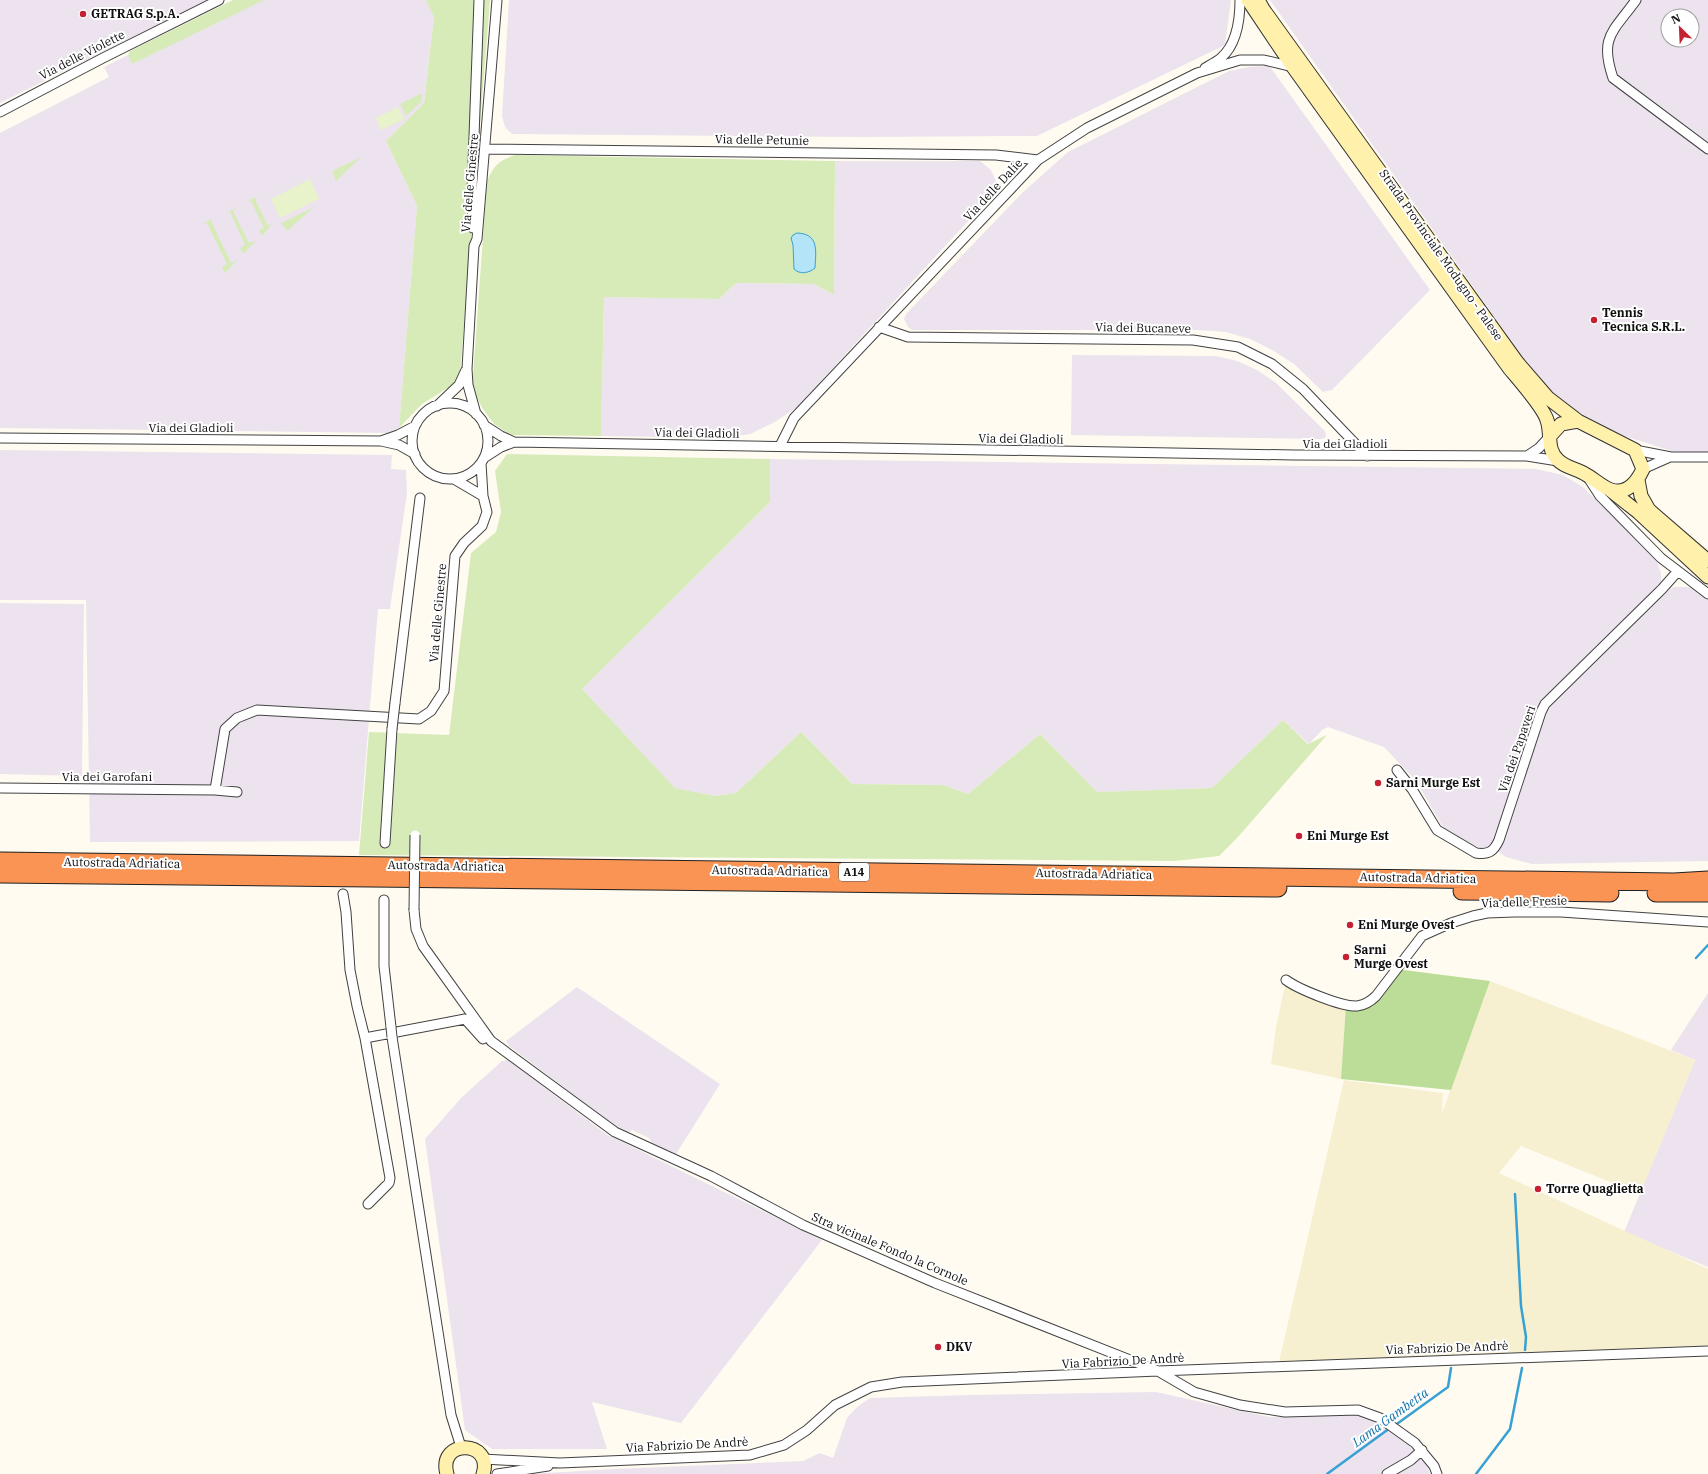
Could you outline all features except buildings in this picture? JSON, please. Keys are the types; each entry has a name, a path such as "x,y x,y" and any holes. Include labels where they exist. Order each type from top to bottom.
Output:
{"highway":[{"name":"Autostrada Adriatica","path":"0,861 1674,882 1708,880"},
{"name":"Autostrada Adriatica","path":"0,874 1708,893"}],"main road":[{"name":"Strada Provinciale Modugno - Palese","path":"1248,0 1293,67 1547,419 1550,436 1550,449 1558,461"},
{"name":"Strada Provinciale Modugno - Palese","path":"1258,0 1517,362 1548,398 1578,421 1634,450"},
{"path":"1550,436 1561,424 1578,421"},
{"path":"1634,450 1640,475 1641,496 1649,510 1708,561"},
{"path":"1558,461 1586,474 1610,490 1638,512 1708,577"},
{"path":"1610,490 1621,491 1630,487 1640,475"},
{"path":"447,1474 445,1466 447,1460 455,1450 461,1447 474,1449 483,1459 485,1468 483,1474"}],"street":[{"name":"Via delle Violette","path":"0,112 219,0"},
{"path":"474,246 472,191 479,0"},
{"name":"Via delle Ginestre","path":"476,414 468,385 467,369 474,246 478,239 497,0"},
{"path":"1198,74 1222,57 1235,38 1240,18 1240,0"},
{"path":"1636,0 1608,37 1606,49 1608,65 1613,78 1708,149"},
{"name":"Via delle Dalie","path":"780,446 794,418 1038,160 1087,128 1198,74 1240,60 1264,60 1293,67"},
{"name":"Via delle Petunie","path":"485,149 996,155 1038,160"},
{"name":"Via dei Bucaneve","path":"879,327 908,337 1193,340 1238,347 1272,364 1303,389 1367,456"},
{"name":"Via delle Ginestre","path":"437,406 459,385 467,369"},
{"name":"Via dei Gladioli","path":"450,403 460,404 472,410 476,414 484,425 488,435 488,448 476,469 467,475 454,479 446,479 434,476 424,469 416,458 412,439 415,426 420,418 430,409 450,403"},
{"name":"Via dei Gladioli","path":"484,425 514,442"},
{"name":"Via dei Gladioli","path":"381,441 398,435 415,426"},
{"path":"1527,456 1539,448 1550,436"},
{"name":"Via dei Gladioli","path":"0,438 381,441 399,445 415,454"},
{"name":"Via dei Gladioli","path":"482,460 501,447 514,442 1367,456 1527,456 1558,461"},
{"path":"1634,450 1672,457 1708,457"},
{"path":"1640,475 1672,457"},
{"name":"Via delle Ginestre","path":"215,790 225,729 237,718 256,710 419,719 431,711 444,692 455,556 464,543 482,526 487,512 483,496 482,460"},
{"path":"1586,474 1600,496 1661,558 1708,594"},
{"path":"454,479 483,496"},
{"path":"385,843 392,729 420,498"},
{"name":"Via dei Papaveri","path":"1397,770 1412,789 1433,825 1442,834 1476,853 1484,854 1493,850 1499,840 1540,712 1545,704 1662,589 1678,571"},
{"name":"Via dei Garofani","path":"0,788 215,790 237,792"},
{"name":"Stra vicinale Fondo la Cornole","path":"415,835 414,910 416,929 423,946 492,1042 615,1132 711,1176 804,1225 935,1283 1158,1371 1194,1392 1240,1405 1285,1412 1358,1410 1380,1418 1415,1443 1434,1466 1437,1474"},
{"path":"343,894 346,912 350,970 365,1038 390,1178 389,1183 368,1204"},
{"path":"384,900 384,966 390,1027 451,1415 461,1447"},
{"name":"Via delle Fresie","path":"1286,980 1296,987 1346,1005 1356,1006 1370,1002 1422,936 1451,923 1487,913 1561,912 1708,922"},
{"path":"365,1038 465,1019 488,1043 492,1042"},
{"name":"Via Fabrizio De Andrè","path":"560,1463 750,1455 784,1445 807,1430 835,1405 856,1394 871,1388 902,1382 1708,1351"},
{"path":"1386,1474 1411,1460 1422,1450"},
{"path":"483,1459 560,1463"},
{"path":"497,1474 560,1463"}],"shaded area":[{"path":"0,0 207,0 0,103"},
{"path":"238,0 426,0 434,16 424,103 386,141 417,206 399,428 389,433 0,428 0,133 109,77 104,67"},
{"path":"509,0 1231,0 1225,45 1037,136 863,137 512,134 505,127 502,116"},
{"path":"1270,0 1708,0 1708,453 1678,453 1621,435 1582,414 1547,391"},
{"path":"1267,66 1271,68 1430,290 1332,390 1323,392 1294,364 1272,350 1250,339 1226,332 1198,330 912,330 908,327 904,319 906,314 1022,193 1068,152 1229,71 1250,67"},
{"path":"835,161 980,161 991,170 996,181 993,194 797,407 775,422 750,434 726,438 601,436 604,297 719,299 736,283 814,284 834,295"},
{"path":"1072,355 1216,356 1237,361 1257,370 1275,382 1325,431 1326,435 1325,438 1320,439 1071,435"},
{"path":"0,450 392,455 391,469 406,470 407,493 390,609 378,609 359,841 90,842 86,600 0,600"},
{"path":"770,459 1536,469 1563,475 1583,487 1656,559 1661,573 1661,581 1649,595 1656,602 1673,587 1699,587 1708,592 1708,861 1532,864 1506,857 1490,846 1484,849 1471,844 1444,829 1416,781 1384,747 1328,727 1322,730 1309,744 1283,720 1212,788 1097,792 1040,734 968,794 943,785 852,784 801,732 736,793 715,796 674,788 582,689 770,502"},
{"path":"0,603 84,604 82,776 0,774"},
{"path":"1286,980 1346,1005 1341,1079 1271,1064 1276,1027"},
{"path":"1490,981 1695,1060 1640,1194 1521,1146 1499,1173 1708,1269 1708,1350 1278,1366 1344,1080 1443,1093 1442,1113"},
{"path":"577,987 720,1084 676,1154 652,1143 649,1138 632,1130 628,1133 618,1128 509,1046 506,1041"},
{"path":"1708,993 1708,1267 1624,1232 1695,1060 1671,1050"},
{"path":"508,1060 606,1134 822,1240 681,1423 592,1402 607,1449 492,1449 465,1430 425,1139 462,1097 502,1061"},
{"path":"1156,1392 1269,1417 1347,1414 1364,1416 1379,1424 1409,1446 1427,1466 1430,1474 528,1474 803,1461 820,1453 833,1458 847,1418 857,1407 870,1398"}],"green space":[{"path":"233,0 264,0 132,64 128,56 130,51"},
{"path":"426,0 490,0 460,374 451,386 422,404 399,428 417,206 386,141 424,103 434,17"},
{"path":"422,93 421,102 406,116 400,104"},
{"path":"398,107 404,119 381,130 376,118"},
{"path":"516,155 835,161 834,295 814,284 736,283 719,299 604,297 601,436 511,435 494,424 483,409 473,391 473,376 487,181 492,171 501,161"},
{"path":"361,157 336,181 332,171"},
{"path":"310,179 319,199 280,218 271,199"},
{"path":"259,196 255,199 268,226 273,223 262,236 259,230 264,228 251,201 245,202"},
{"path":"238,207 233,211 249,243 255,242 243,254 240,248 245,245 230,212 224,214"},
{"path":"314,207 287,231 281,223"},
{"path":"215,218 211,221 231,263 237,260 225,273 222,267 227,264 207,223 201,224"},
{"path":"507,454 770,459 770,502 582,689 675,788 715,796 736,793 801,732 852,784 943,785 968,794 1040,734 1097,792 1212,788 1283,720 1308,744 1327,735 1238,837 1219,856 1175,861 359,855 369,732 449,735 471,553 496,532 501,512 495,471"},
{"path":"1396,969 1490,981 1451,1090 1341,1079 1346,1005 1364,1005"}],"water":[{"path":"797,233 809,236 813,240 816,249 815,268 802,273 794,269 793,245 791,238"}],"waterway":[{"path":"1696,958 1708,945"},
{"path":"1515,1194 1521,1306 1526,1337 1525,1350"},
{"name":"Lama Gambetta","path":"1394,1426 1448,1387 1451,1368"},
{"path":"1476,1474 1510,1429 1522,1368"},
{"name":"Lama Gambetta","path":"1327,1474 1390,1428"}],"place":[{"name":"GETRAG S.p.A.","path":"83,14"},
{"name":"Tennis Tecnica S.R.L.","path":"1594,320"},
{"name":"Sarni Murge Est","path":"1378,783"},
{"name":"Eni Murge Est","path":"1299,836"},
{"name":"Eni Murge Ovest","path":"1350,925"},
{"name":"Sarni Murge Ovest","path":"1346,957"},
{"name":"Torre Quaglietta","path":"1538,1189"},
{"name":"DKV","path":"938,1347"}]}
